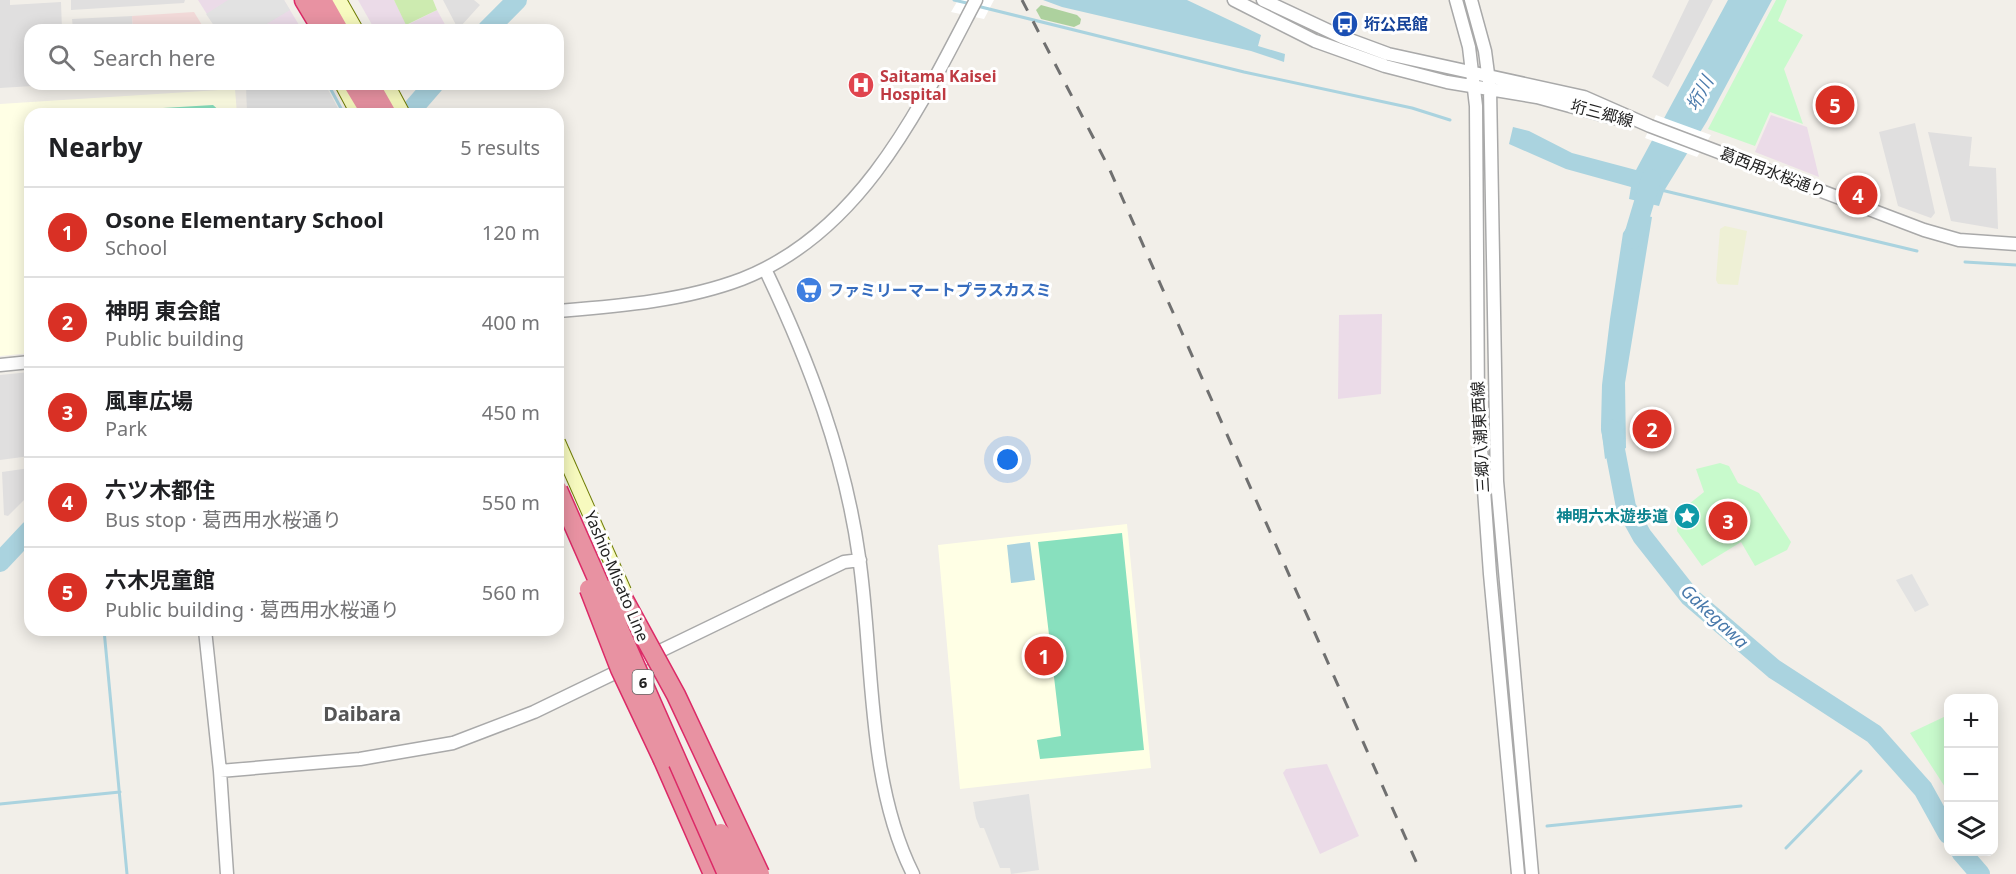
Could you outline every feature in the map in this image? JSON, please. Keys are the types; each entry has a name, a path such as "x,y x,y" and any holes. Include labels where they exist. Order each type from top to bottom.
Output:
{"highway":[{"path":"304,0 318,24"},
{"path":"322,0 336,24"},
{"path":"356,90 367,108"},
{"path":"376,90 391,106"},
{"name":"6","path":"564,469 616,585 654,680 742,874"},
{"name":"6","path":"564,504 727,874"},
{"path":"564,531 620,669 713,874"},
{"path":"616,585 676,695 760,874"}],"main road":[{"path":"294,0 309,24"},
{"path":"339,0 353,24"},
{"path":"345,90 355,108"},
{"path":"388,90 391,106"},
{"name":"Yashio-Misato Line","path":"564,456 750,874"},
{"name":"Yashio-Misato Line","path":"564,524 718,874"}],"street":[{"path":"564,310 699,292 765,269 796,251 869,182 907,128 976,0"},
{"name":"垳三郷線","path":"1234,0 1338,51 1420,76 1473,80 1584,98 1702,145"},
{"name":"垳三郷線","path":"1263,0 1370,48 1473,80"},
{"name":"三郷八潮東西線","path":"1456,0 1469,46 1478,141 1477,369 1481,472 1518,874"},
{"name":"三郷八潮東西線","path":"1472,0 1489,83 1497,481 1533,874"},
{"name":"葛西用水桜通り","path":"1702,145 1924,231 1959,240 2016,244"},
{"path":"765,269 816,385 843,468 860,560 886,804 912,874"},
{"path":"0,365 24,363"},
{"path":"220,771 370,758 453,743 534,712 844,562 860,560"},
{"path":"206,636 220,771 227,874"}],"shaded area":[{"path":"0,0 10,0 10,5 61,2 62,24 24,24 24,87 0,88"},
{"path":"71,0 185,0 184,3 71,10"},
{"path":"198,0 284,0 298,24 213,24"},
{"path":"228,0 284,0 290,10 267,24 213,24 206,14"},
{"path":"358,0 394,0 406,24 372,24"},
{"path":"443,0 474,0 480,5 463,24 455,24"},
{"path":"1689,0 1713,0 1668,87 1652,77"},
{"path":"437,10 445,24 409,24"},
{"path":"194,12 201,24 133,24 132,16"},
{"path":"132,16 133,24 72,24 72,19"},
{"path":"235,90 237,108 24,108 24,354 0,356 0,104"},
{"path":"246,90 328,90 338,108 247,108"},
{"path":"1771,115 1807,127 1819,177 1755,152"},
{"path":"1915,123 1935,213 1931,218 1898,206 1879,132"},
{"path":"1928,132 1972,137 1969,166 1996,168 1998,229 1951,221"},
{"path":"1725,226 1747,231 1738,285 1718,284 1716,280 1720,229"},
{"path":"1382,314 1381,394 1338,399 1339,315"},
{"path":"24,373 24,457 0,460 0,375"},
{"path":"24,469 24,500 8,516 4,515 2,472"},
{"path":"1127,524 1151,768 960,789 938,545"},
{"path":"1912,574 1929,605 1915,612 1896,580"},
{"path":"1327,764 1359,836 1320,854 1283,773 1286,769"},
{"path":"1029,794 1039,870 1011,874 1010,868 1000,868 984,828 980,828 973,802"}],"green space":[{"path":"394,0 433,0 437,10 406,24"},
{"path":"1776,0 1787,0 1778,21 1803,35 1784,69 1803,124 1770,112 1755,146 1708,129"},
{"path":"1041,5 1077,15 1081,19 1080,24 1074,27 1041,19 1036,10"},
{"path":"213,105 216,108 163,108"},
{"path":"1720,463 1729,466 1738,483 1759,493 1791,542 1787,550 1755,566 1741,542 1702,566 1677,531 1679,512 1704,492 1696,469"},
{"path":"1122,533 1144,750 1040,759 1037,740 1061,736 1038,542"},
{"path":"1944,717 1944,785 1910,733"}],"water":[{"path":"1043,0 1187,0 1261,35 1258,46 1285,54 1284,62 1251,51 1062,7"},
{"name":"垳川","path":"1728,0 1772,0 1707,121 1664,191 1659,206 1629,199 1631,187 1566,169 1509,144 1513,127 1529,131 1572,153 1636,170"},
{"path":"1636,214 1652,217 1625,383 1626,448 1605,459 1601,426 1602,385 1610,319 1623,233"},
{"path":"1030,542 1035,580 1011,583 1007,545"}],"pier":[{"path":"958,0 994,0 984,19 951,12"},
{"path":"1656,115 1711,135 1697,157 1645,138"}],"waterway":[{"path":"493,24 517,0"},
{"path":"954,0 971,4"},
{"path":"977,6 1244,72 1412,108 1450,120"},
{"path":"331,90 341,108"},
{"path":"413,108 429,90"},
{"name":"Gakegawa","path":"1633,239 1651,179"},
{"path":"1661,190 1917,251"},
{"path":"1965,262 2016,265"},
{"name":"Gakegawa","path":"1611,429 1626,507 1642,536 1690,597 1774,669 1874,734 1923,789 1944,827"},
{"path":"0,562 24,536"},
{"path":"105,636 127,874"},
{"path":"1786,848 1861,771"},
{"path":"0,804 120,792"},
{"path":"1547,826 1741,806"},
{"name":"Gakegawa","path":"1964,856 1980,874"}],"railway":[{"path":"1022,0 1109,168 1418,866"}],"place":[{"name":"垳公民館","path":"1345,24"},
{"name":"Saitama Kaisei Hospital","path":"861,85"},
{"name":"六木児童館","path":"1835,105"},
{"name":"六ツ木都住","path":"1858,195"},
{"name":"ファミリーマートプラスカスミ","path":"809,290"},
{"name":"神明 東会館","path":"1652,429"},
{"name":"神明六木遊歩道","path":"1687,516"},
{"name":"風車広場","path":"1728,521"},
{"name":"Osone Elementary School","path":"1044,656"}],"district":[{"name":"Daibara","path":"362,713"}]}
